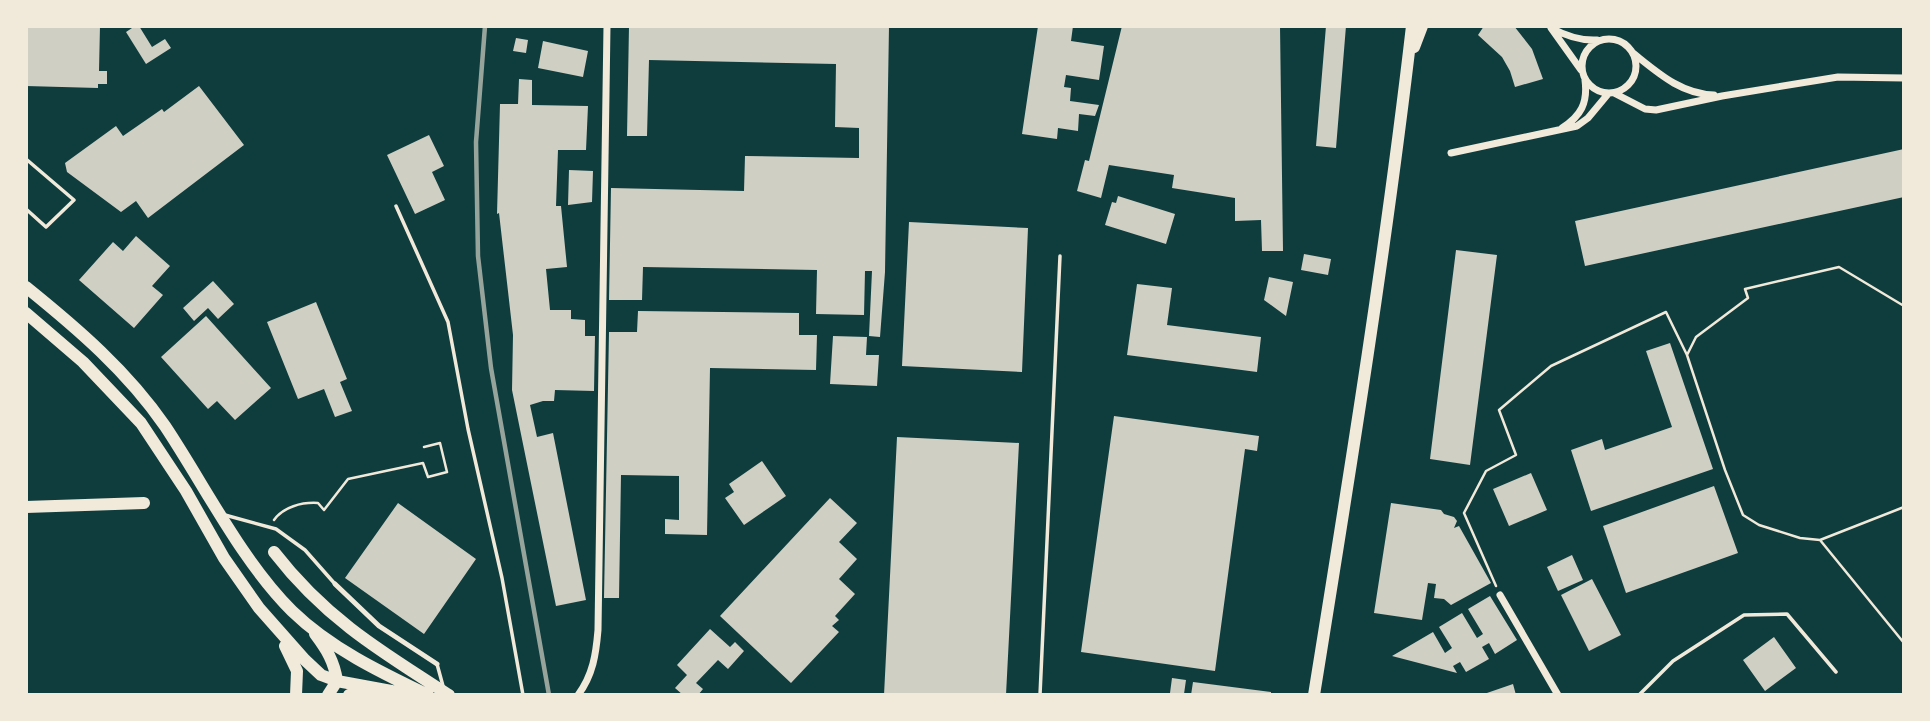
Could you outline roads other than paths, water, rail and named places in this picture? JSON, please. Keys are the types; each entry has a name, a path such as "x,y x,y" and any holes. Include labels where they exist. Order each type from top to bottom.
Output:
{"main road":[{"path":"1314,695 1365,380 1394,178 1412,26"},
{"path":"1408,64 1422,26"},
{"path":"26,287 109,358 166,428 263,576 307,624 331,657 337,681 328,695"},
{"path":"26,313 83,362 132,413 163,454 224,558 291,654 297,670 296,695"},
{"path":"26,507 144,503"},
{"path":"274,552 315,600 344,624 374,648 446,693"},
{"path":"259,608 321,675 337,681 414,695"},
{"path":"307,624 351,655 428,695"},
{"path":"349,695 390,690"}],"street":[{"path":"578,695 592,671 598,630 607,26"},
{"path":"1550,27 1584,41 1614,39 1622,42 1664,78 1687,91 1722,96"},
{"path":"1550,27 1582,71 1586,91 1583,109 1576,119 1556,132"},
{"path":"1582,71 1584,54 1601,40"},
{"path":"1451,153 1577,126 1611,93 1626,88 1632,81 1636,63 1631,52"},
{"path":"1585,80 1599,92 1611,93 1645,109 1656,110 1838,77 1904,78"},
{"path":"335,584 379,626 437,664"},
{"path":"1500,595 1558,695"}],"lane":[{"path":"26,159 74,200 46,227 26,209"},
{"path":"397,206 448,322 468,429 502,578 523,695"},
{"path":"1040,695 1060,256"},
{"path":"201,517 221,514 276,529 305,550 335,584"},
{"path":"1639,695 1673,661 1744,615 1787,614 1836,673"},
{"path":"437,664 446,693"}],"railway":[{"path":"485,26 476,142 478,256 491,368 549,695"}]}
